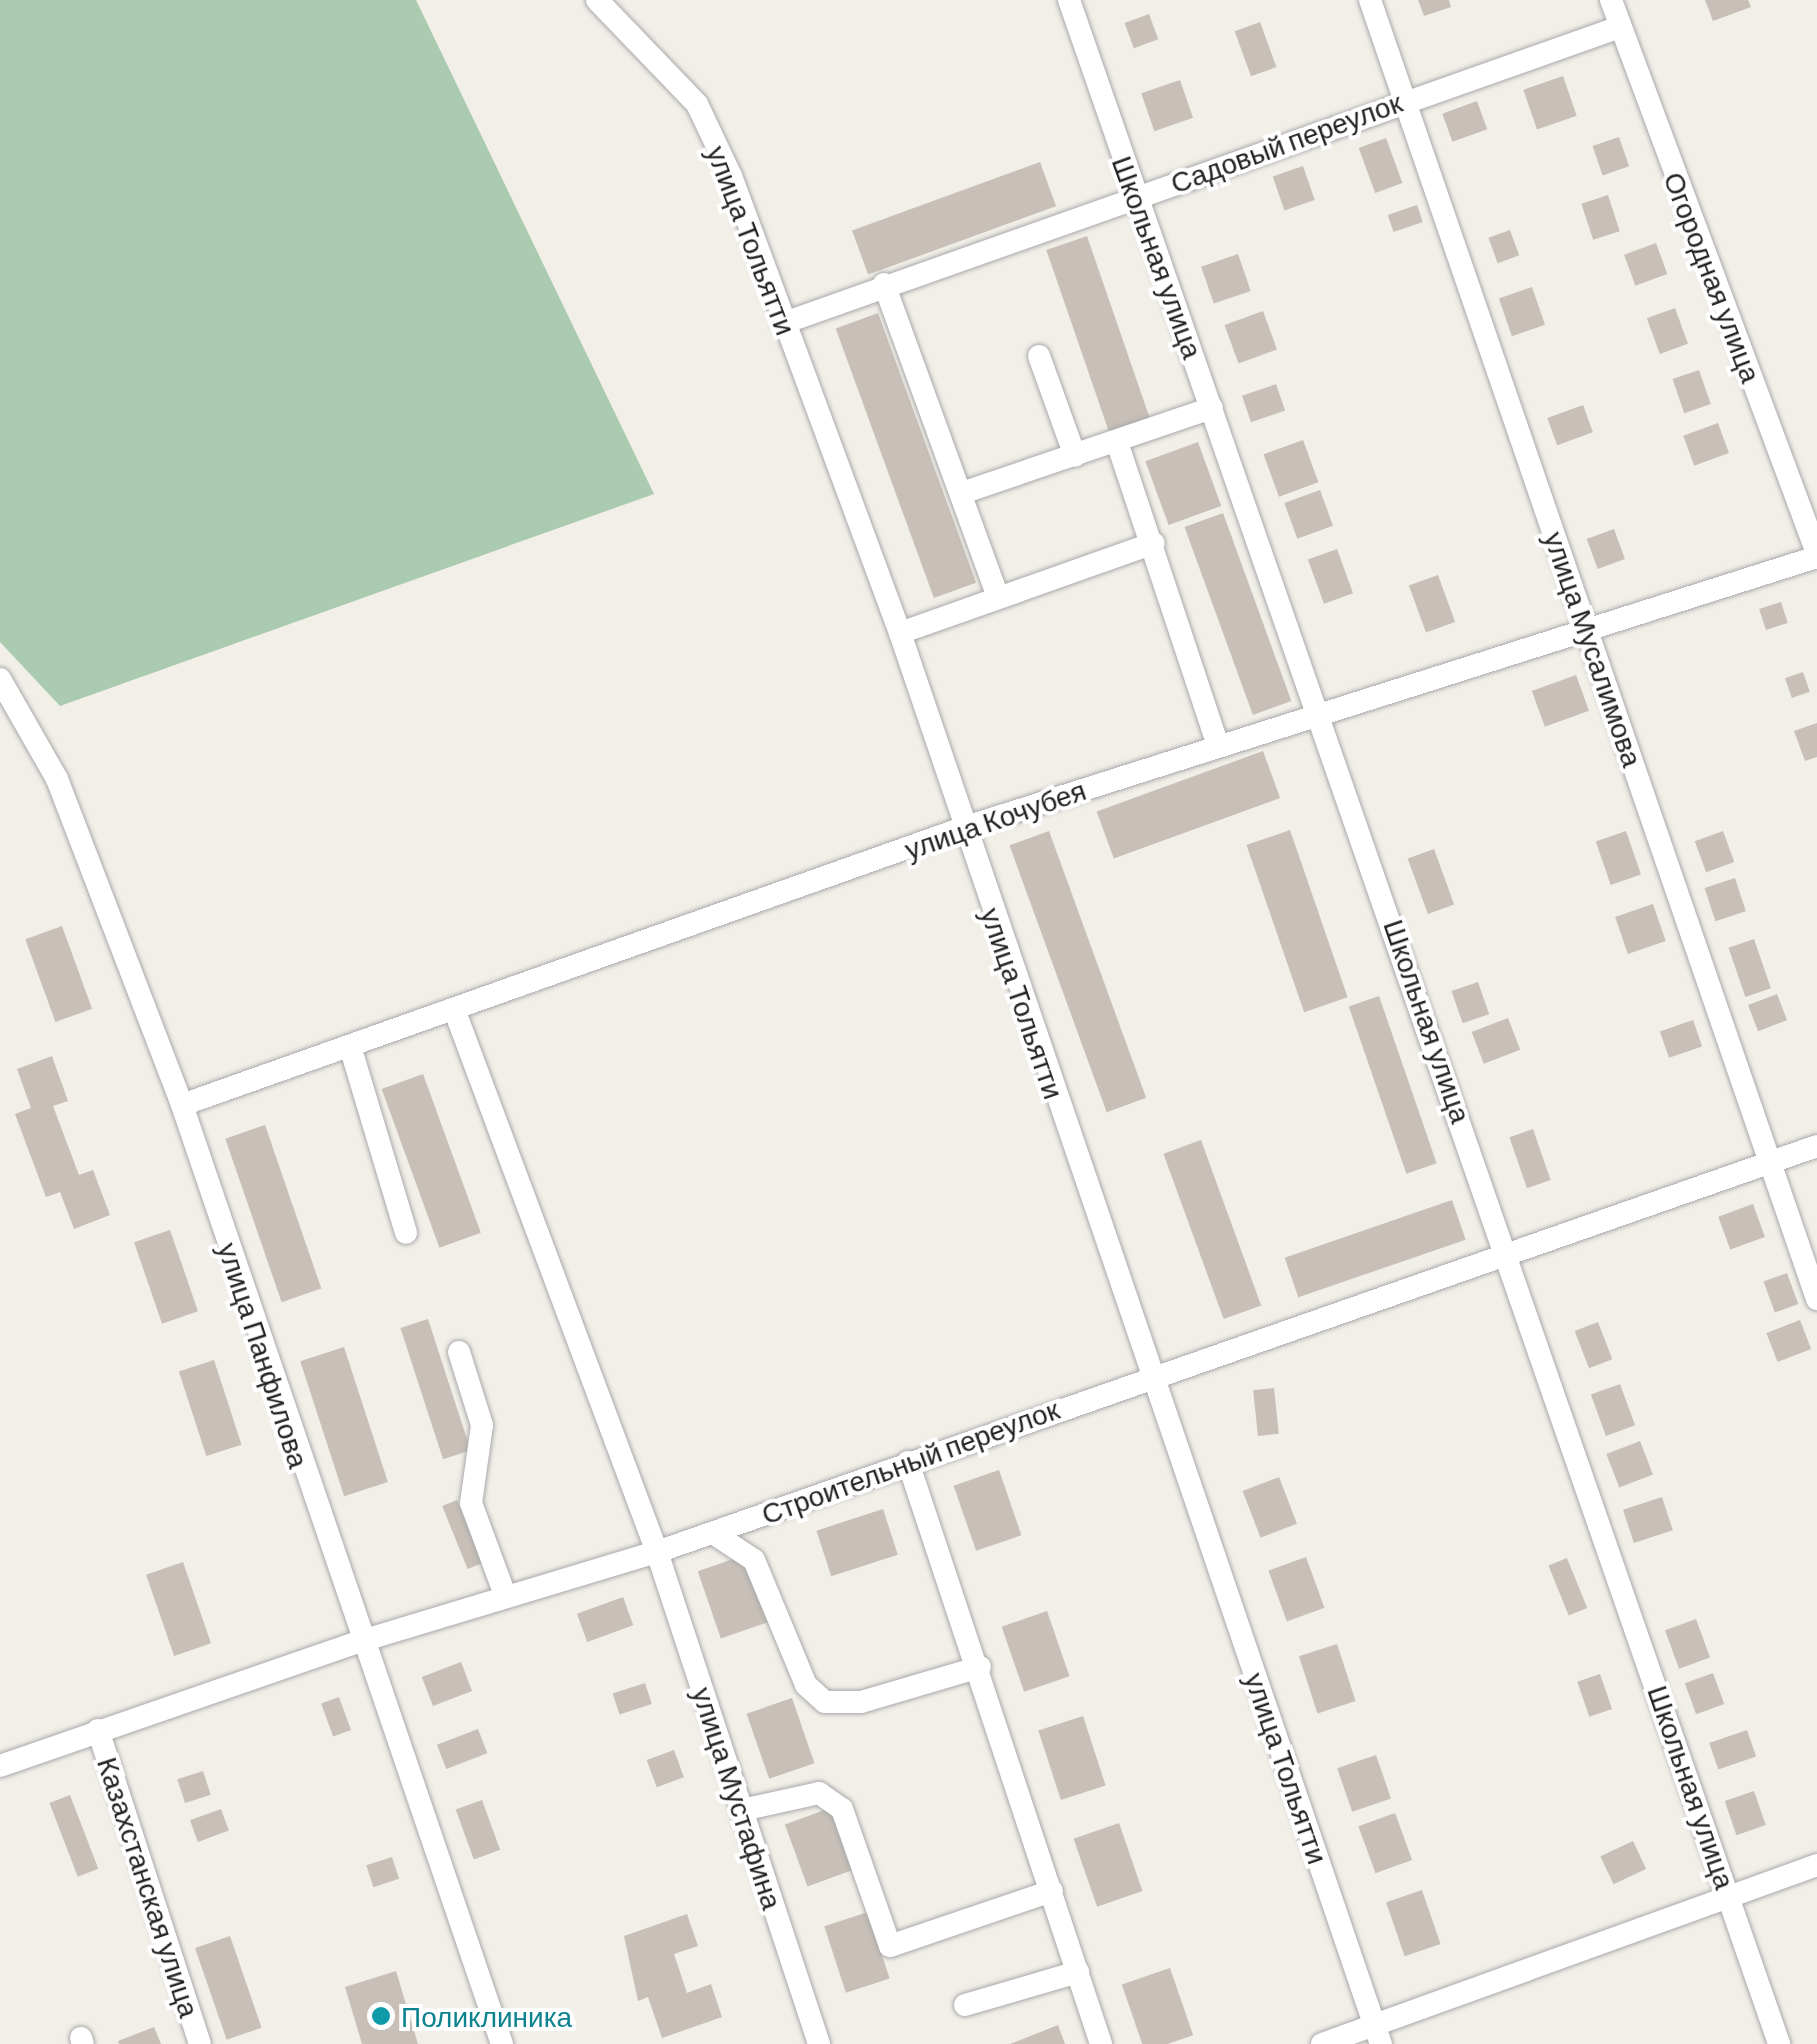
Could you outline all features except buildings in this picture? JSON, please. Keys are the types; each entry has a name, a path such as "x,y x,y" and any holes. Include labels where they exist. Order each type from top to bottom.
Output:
{"street":[{"name":"улица Тольятти","path":"597,0 697,104 784,323 900,633 963,828 1378,2034"},
{"name":"Школьная улица","path":"1069,0 1322,711 1780,2044"},
{"name":"улица Мусалимова","path":"1370,0 1817,1299"},
{"name":"Огородная улица","path":"1610,0 1817,555"},
{"name":"Садовый переулок","path":"784,323 884,284 1620,27"},
{"path":"884,284 998,598"},
{"path":"1038,356 1075,456"},
{"path":"962,493 1212,408"},
{"path":"1117,442 1154,543 1218,745"},
{"path":"900,633 1154,543"},
{"name":"улица Кочубея","path":"182,1106 963,828 1586,623 1817,555"},
{"name":"улица Панфилова","path":"0,679 57,778 182,1106 358,1642 502,2044"},
{"name":"улица Мустафина","path":"454,1008 657,1552 819,2044"},
{"path":"350,1046 406,1233"},
{"name":"Строительный переулок","path":"0,1766 358,1642 657,1552 1506,1249 1817,1146"},
{"path":"460,1352 482,1425 471,1503 505,1595"},
{"path":"908,1462 980,1667 1101,2044"},
{"path":"712,1532 754,1560 806,1685 824,1702 860,1702 980,1667"},
{"name":"Казахстанская улица","path":"98,1730 200,2044"},
{"path":"742,1810 819,1793 842,1809 890,1946 1052,1891"},
{"path":"1322,2044 1378,2034 1817,1865"},
{"path":"965,2005 1078,1972"}],"green space":[{"path":"0,0 416,0 654,494 60,706 0,642"}],"place":[{"name":"Поликлиника","path":"381,2016"}]}
